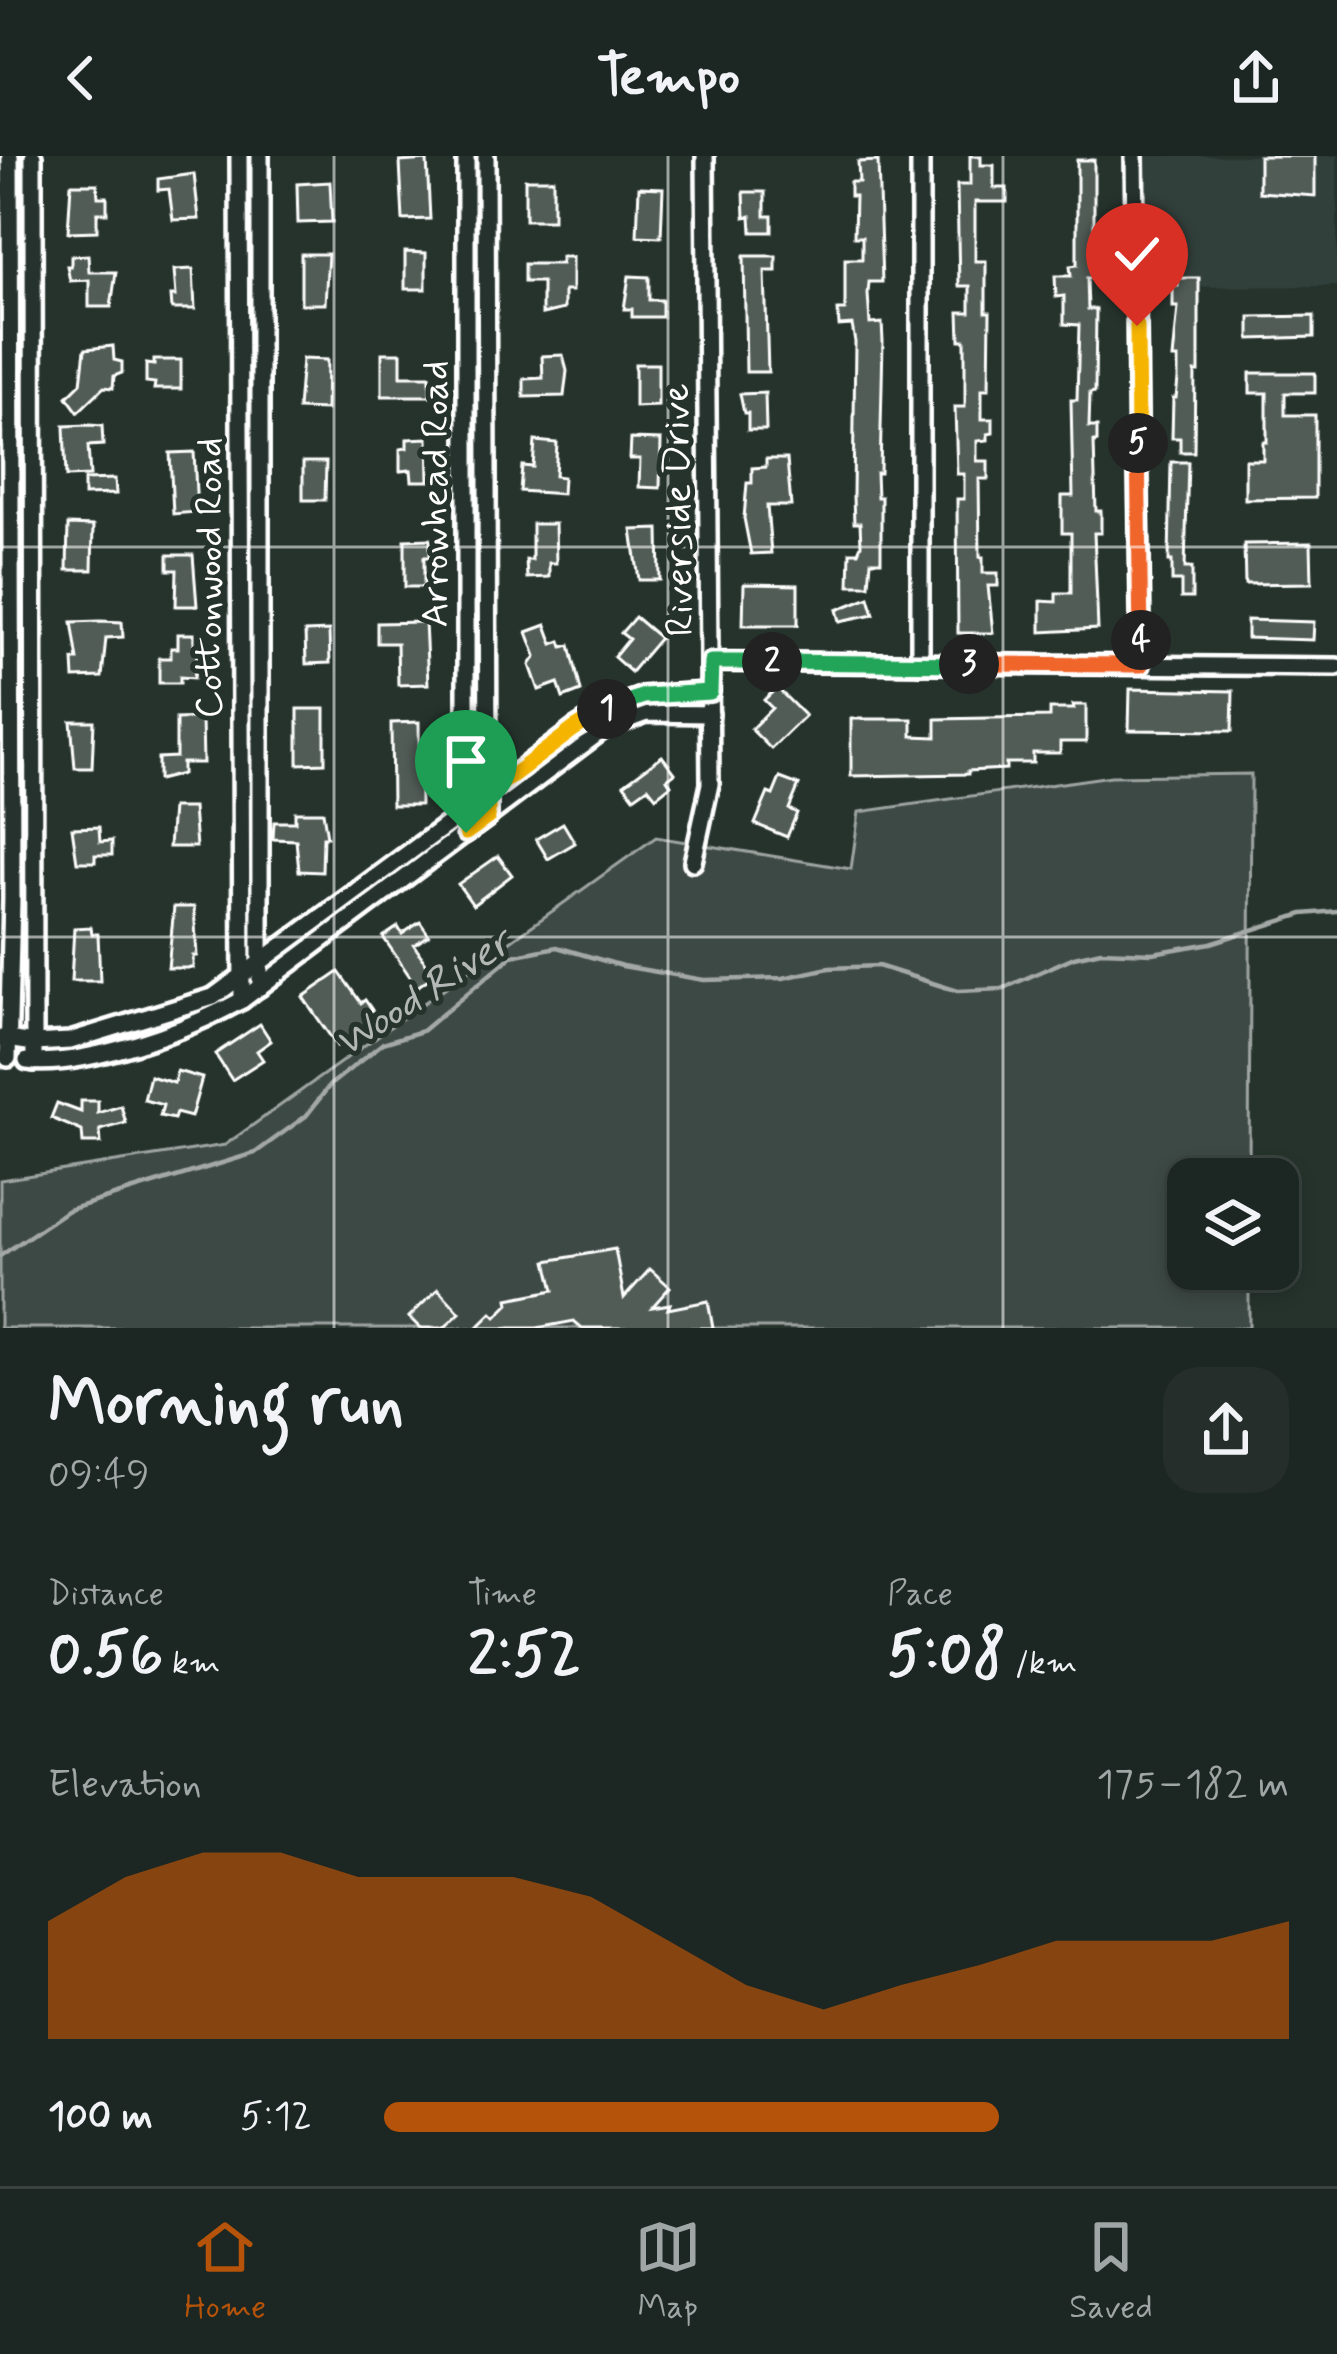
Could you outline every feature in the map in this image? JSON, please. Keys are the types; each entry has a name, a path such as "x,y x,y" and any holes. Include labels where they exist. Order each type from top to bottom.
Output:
{"street":[{"path":"10,156 5,252 12,898 4,1058 34,1062 89,1055 200,1023 260,987 604,729 646,713 710,714"},
{"path":"33,156 34,1062"},
{"name":"Cottonwood Road","path":"239,156 242,1000"},
{"name":"Cottonwood Road","path":"260,156 260,987"},
{"name":"Arrowhead Road","path":"466,156 466,833"},
{"name":"Arrowhead Road","path":"486,156 488,817"},
{"name":"Riverside Drive","path":"693,862 710,784 705,156"},
{"path":"920,156 920,664"},
{"path":"1135,156 1141,665"},
{"path":"5,252 34,253"},
{"path":"711,662 1337,667"},
{"path":"4,1039 70,1041 213,997 574,729 620,702 710,692"}],"shaded area":[{"path":"1141,156 1337,156 1337,286 1143,287"},
{"path":"1251,774 1249,1158 1167,1158 1167,1290 1249,1290 1249,1328 0,1328 0,1180 225,1145 656,837 851,869 859,812 1111,776"}],"building":[{"path":"970,156 981,156 981,165 994,165 994,188 1007,188 1007,202 975,202 975,261 986,261 986,312 990,312 989,389 982,389 982,419 993,419 993,433 988,440 977,441 977,461 988,461 988,479 979,479 980,557 983,573 998,573 998,586 988,586 993,633 958,633 957,499 964,499 964,474 957,474 955,407 965,407 965,340 960,340 959,312 970,312 970,286 959,286 957,185 970,185"},
{"path":"1259,156 1315,156 1315,196 1259,192"},
{"path":"427,160 430,219 403,220 400,162"},
{"path":"1077,160 1094,160 1094,278 1087,278 1088,309 1096,309 1095,392 1090,393 1089,427 1097,427 1096,511 1101,511 1101,533 1094,533 1098,629 1041,632 1041,601 1056,602 1056,593 1071,593 1071,533 1062,533 1062,496 1073,496 1071,400 1077,400 1079,325 1064,324 1064,296 1056,297 1055,276 1071,276 1070,266 1077,265"},
{"path":"878,161 882,282 869,282 868,294 870,324 882,323 883,341 880,473 876,473 877,497 881,497 881,561 871,561 869,585 849,585 850,552 858,552 861,545 853,497 855,342 852,325 839,326 838,310 845,310 845,259 862,259 862,237 854,237 855,196 850,196 850,182 859,182 858,162"},
{"path":"194,174 199,219 173,220 169,189 158,190 158,179"},
{"path":"525,179 553,179 553,220 525,220"},
{"path":"330,182 332,222 298,223 297,184"},
{"path":"71,184 97,184 98,197 107,197 107,213 97,213 97,231 68,232"},
{"path":"639,187 663,188 661,237 637,236"},
{"path":"744,192 765,192 765,216 772,216 772,232 752,232 751,216 745,217"},
{"path":"405,252 426,253 426,289 405,289"},
{"path":"301,254 328,254 325,304 301,304"},
{"path":"88,255 89,272 116,272 111,307 89,307 89,280 70,281 71,256"},
{"path":"744,256 776,256 776,271 765,271 768,372 746,372"},
{"path":"561,257 572,257 572,291 564,291 564,309 542,314 542,282 524,282 524,264 561,264"},
{"path":"193,269 195,309 172,309 174,270"},
{"path":"629,276 649,277 649,300 662,300 662,317 632,317 632,309 624,309"},
{"path":"1178,278 1199,278 1194,452 1180,452 1180,438 1172,438 1178,379 1178,359 1173,359 1178,307 1173,307 1173,286 1178,286"},
{"path":"1314,316 1314,337 1250,339 1250,317"},
{"path":"113,346 122,373 114,376 113,388 104,387 78,412 67,397 81,383 85,349"},
{"path":"382,353 401,353 401,376 430,376 430,396 382,396"},
{"path":"563,355 567,371 564,396 524,397 524,379 543,378 542,356"},
{"path":"302,359 327,360 326,410 298,409"},
{"path":"154,360 181,360 181,389 154,389 155,383 146,382 146,364 154,365"},
{"path":"635,364 658,364 658,406 635,407"},
{"path":"1250,373 1315,373 1315,393 1285,393 1285,415 1315,415 1315,498 1245,499 1245,460 1263,460 1263,442 1267,442 1267,393 1250,393"},
{"path":"765,393 766,430 748,430 748,413 744,413 740,394"},
{"path":"64,426 102,426 103,445 88,446 90,476 66,477"},
{"path":"428,438 429,481 412,481 411,470 400,471 400,449 407,448 407,439"},
{"path":"631,439 661,440 660,488 639,487 640,459 630,459"},
{"path":"535,441 557,443 555,476 563,477 562,494 520,491 522,466 533,467"},
{"path":"194,452 197,512 173,514 170,453"},
{"path":"766,459 787,459 791,506 767,506 771,553 751,554 744,518 747,483 752,483 752,468 766,467"},
{"path":"303,462 326,462 325,500 303,500"},
{"path":"1171,462 1188,462 1185,568 1192,568 1192,598 1181,598 1181,581 1172,581"},
{"path":"115,479 116,494 84,495 84,480"},
{"path":"532,524 555,524 556,563 549,563 549,577 527,578"},
{"path":"68,525 93,526 92,570 67,570"},
{"path":"659,529 660,580 639,580 632,530"},
{"path":"430,539 430,557 424,557 424,587 405,587 405,540"},
{"path":"1311,543 1312,583 1245,584 1244,544"},
{"path":"168,555 193,555 197,606 176,606 177,570 168,570"},
{"path":"744,584 798,585 798,625 743,625"},
{"path":"869,597 874,614 840,621 837,610"},
{"path":"635,617 660,638 631,672 614,657 629,639 621,633"},
{"path":"1247,620 1314,622 1313,640 1247,638"},
{"path":"72,622 122,622 123,637 106,638 102,677 74,678 73,660 78,660"},
{"path":"425,622 428,684 398,685 397,643 377,643 377,623"},
{"path":"546,625 553,644 570,645 581,691 563,698 558,683 539,690 530,665 536,656 527,632"},
{"path":"329,631 330,663 306,664 305,632"},
{"path":"178,634 194,634 194,646 198,646 194,678 159,683 159,658 171,658 171,648 178,648"},
{"path":"777,688 805,716 771,749 751,729 772,708 764,700"},
{"path":"1130,689 1233,691 1232,731 1129,730"},
{"path":"1073,705 1086,705 1086,742 1060,742 1060,753 1033,753 1033,763 1006,763 1006,769 968,774 851,776 851,719 912,719 912,736 936,737 936,719 1050,717 1050,709 1074,709"},
{"path":"298,709 325,709 325,763 298,764"},
{"path":"202,718 203,763 182,763 182,774 158,780 158,758 176,757 176,719"},
{"path":"71,721 94,721 92,768 75,768"},
{"path":"419,722 420,805 392,805 391,723"},
{"path":"662,756 675,773 667,779 671,785 656,797 648,787 634,797 624,784"},
{"path":"780,778 799,785 789,809 797,813 787,837 755,824"},
{"path":"172,808 193,808 196,847 169,847"},
{"path":"295,812 323,812 327,837 323,837 322,872 299,871 296,840 273,839 274,822 295,822"},
{"path":"563,823 575,843 548,859 536,839"},
{"path":"99,827 100,842 112,841 112,855 77,862 72,828"},
{"path":"498,856 512,875 473,905 458,884"},
{"path":"174,907 194,907 197,956 193,956 193,968 168,968"},
{"path":"420,922 429,935 414,945 434,975 417,987 383,937 398,927 402,934"},
{"path":"91,927 92,934 98,934 100,981 71,981 74,928"},
{"path":"339,972 361,1003 365,1000 372,1010 366,1015 371,1022 337,1046 303,997"},
{"path":"260,1024 271,1041 257,1051 263,1060 232,1080 215,1054"},
{"path":"177,1071 202,1078 191,1117 160,1116 163,1105 144,1100 150,1076 174,1083"},
{"path":"81,1101 98,1101 98,1113 121,1106 126,1123 100,1130 101,1143 83,1143 82,1131 51,1118 57,1103 81,1112"},
{"path":"615,1249 624,1298 650,1269 670,1287 652,1307 670,1304 668,1309 708,1301 713,1328 582,1328 574,1321 537,1328 477,1328 492,1313 496,1317 509,1304 508,1299 554,1290 547,1261"},
{"path":"438,1289 460,1313 444,1328 420,1328 409,1317"}],"waterway":[{"name":"Wood River","path":"0,1256 68,1210 255,1153 306,1116 330,1085 383,1043 422,1031 512,956 557,947 622,966 704,980 783,978 829,968 878,966 958,991 1002,989 1074,957 1101,951 1153,953 1211,943 1303,914 1337,911"}],"route":[{"path":"466,833 488,817 488,794 596,714 644,696 710,692 711,662 1141,665 1137,326"}]}
